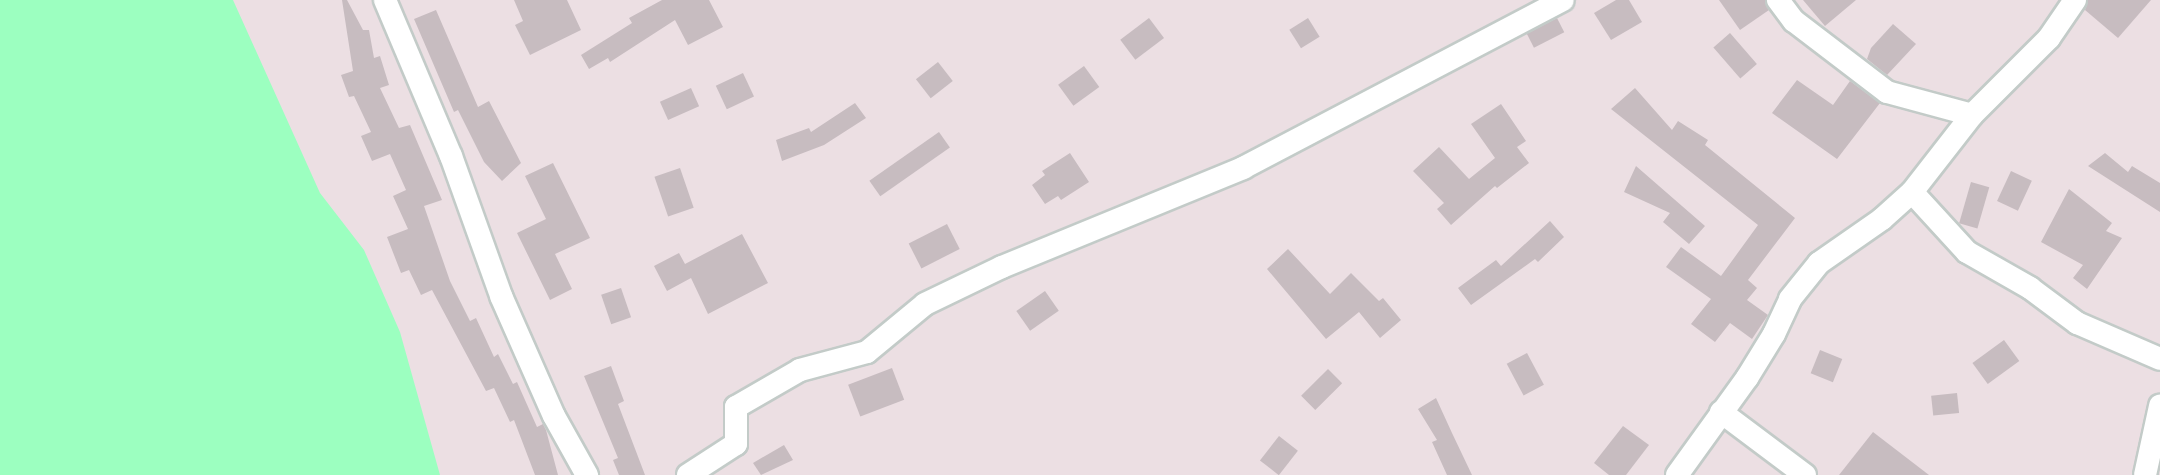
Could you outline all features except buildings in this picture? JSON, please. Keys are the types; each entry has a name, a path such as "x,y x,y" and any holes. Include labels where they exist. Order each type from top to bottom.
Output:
{"street":[{"path":"385,0 451,156 501,296 554,416 587,475"},
{"path":"688,475 736,444 736,407 800,370 867,352 925,304 1002,267 1243,168 1563,0"},
{"path":"1778,0 1794,21 1887,92 1972,115"},
{"path":"1677,475 1756,364 1790,299 1818,263 1882,219 1912,192 1972,115 2049,38 2075,0"},
{"path":"1912,192 1967,252 2030,288 2077,323 2160,359"},
{"path":"2145,475 2160,406"},
{"path":"1720,412 1805,475"}],"shaded area":[{"path":"0,0 233,0 320,193 364,250 400,332 440,475 0,475"}]}
